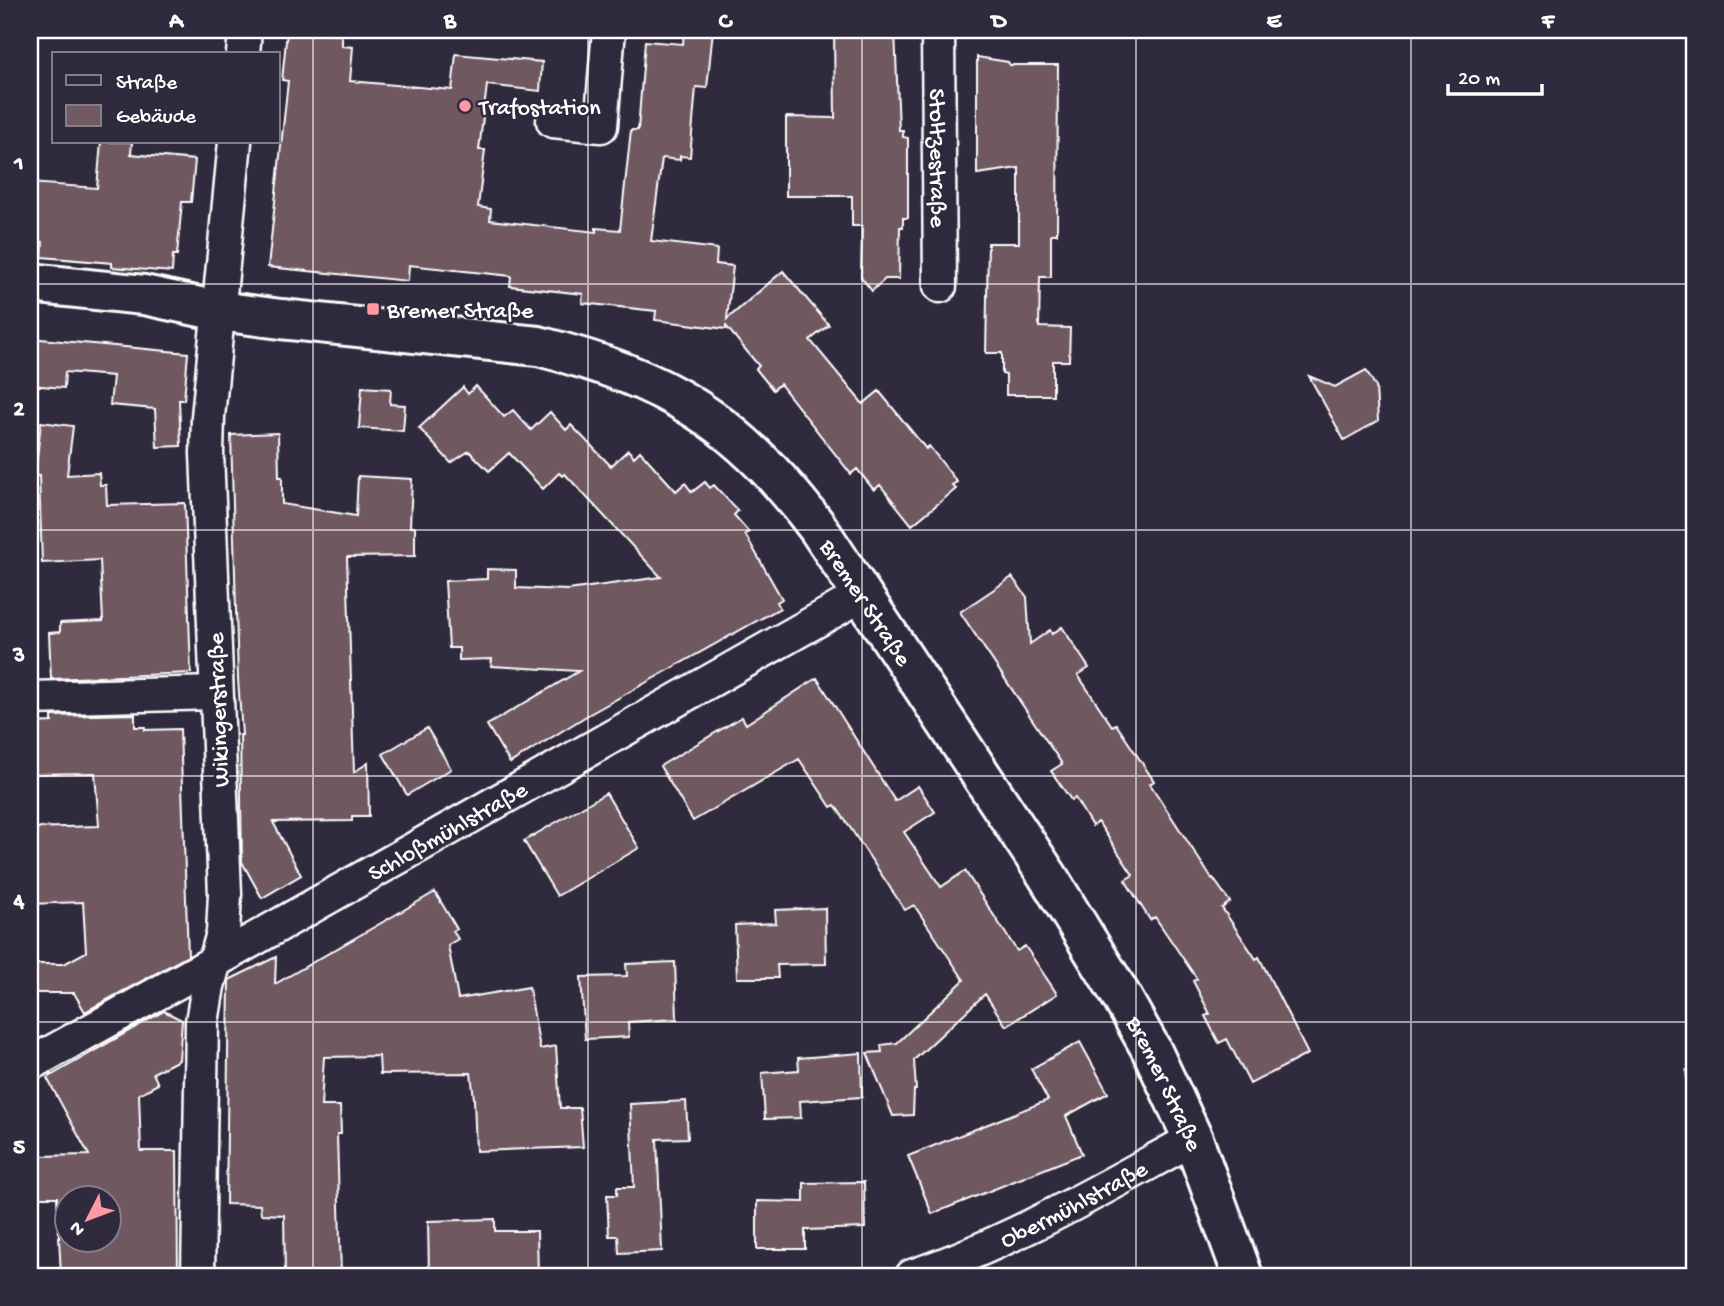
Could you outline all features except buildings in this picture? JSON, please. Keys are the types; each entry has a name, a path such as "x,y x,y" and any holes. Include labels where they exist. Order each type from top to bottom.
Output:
{"street":[{"path":"243,52 245,30"},
{"path":"553,121 601,126 609,30"},
{"name":"Stoltzestraße","path":"938,30 940,286"},
{"name":"Wikingerstraße","path":"198,1276 202,1022 208,986 223,933 225,894 207,453 208,417 235,144"},
{"name":"Bremer Straße","path":"30,283 144,295 219,311 538,346 578,356 644,380 734,435 768,467 818,528 1094,950 1152,1051 1193,1139 1243,1276"},
{"name":"Schloßmühlstraße","path":"30,1064 862,595"},
{"path":"30,698 216,693"},
{"name":"Obermühlstraße","path":"912,1276 1023,1231 1193,1139"}],"green space":[{"path":"1686,1070 1694,1070 1694,1195"}],"place":[{"name":"Trafostation","path":"465,106"},
{"name":"Bremer Straße","path":"373,309"}]}
